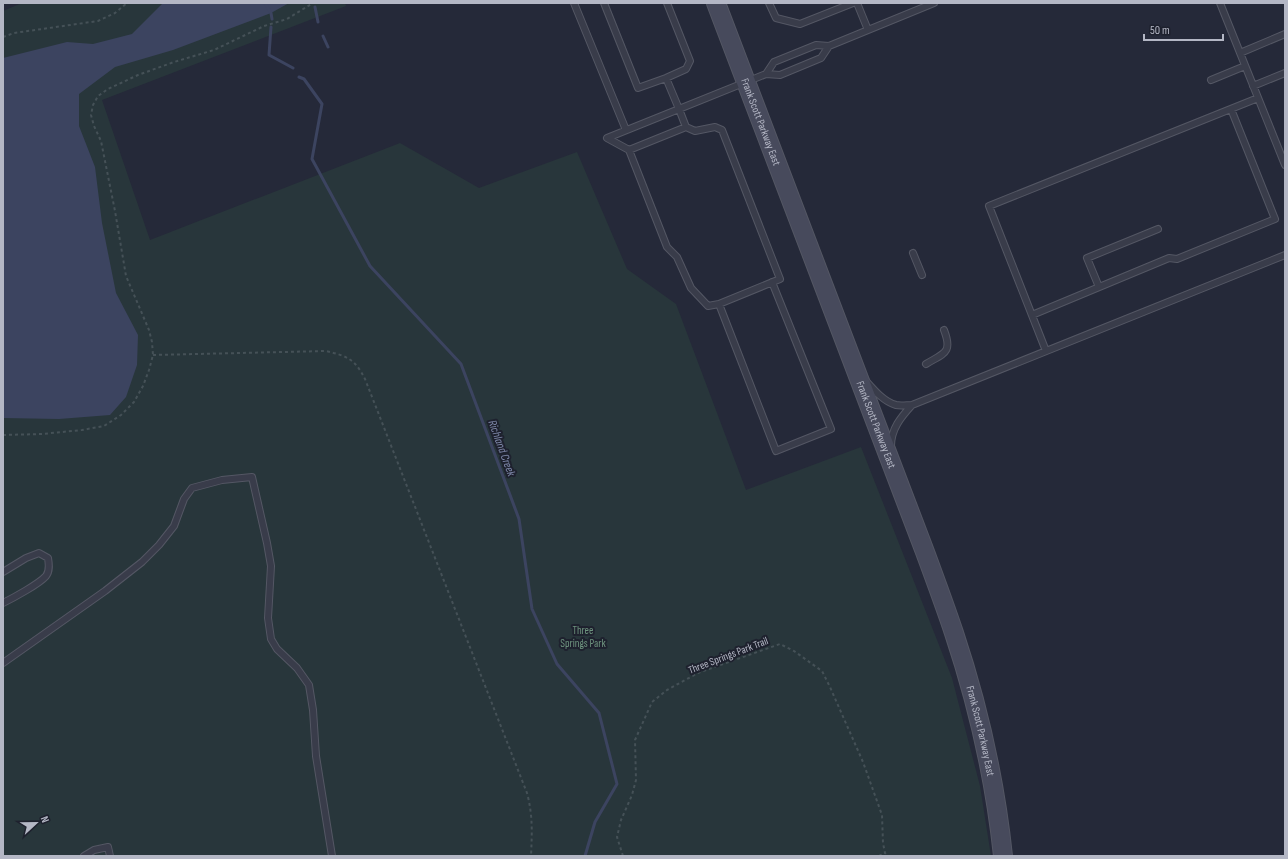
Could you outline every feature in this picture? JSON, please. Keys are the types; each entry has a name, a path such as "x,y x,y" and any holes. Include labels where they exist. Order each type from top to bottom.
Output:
{"main road":[{"name":"Frank Scott Parkway East","path":"716,3 954,632 973,696 990,766 1003,856"}],"lane":[{"path":"574,3 626,130"},
{"path":"604,3 638,88 686,69 690,61 667,3"},
{"path":"769,3 776,18 800,24 853,3"},
{"path":"857,3 868,30"},
{"path":"766,74 774,62 816,45 829,46 934,3"},
{"path":"1220,3 1285,165"},
{"path":"1240,53 1285,34"},
{"path":"666,78 678,109 686,127 695,131 715,127 722,130 780,279 719,304 708,306 691,288 677,257 667,247 629,150 607,138 626,130 678,109 746,81 766,74 780,75 821,58 829,46"},
{"path":"1211,80 1245,66"},
{"path":"1253,86 1285,73"},
{"path":"1046,351 989,206 1258,98"},
{"path":"1032,315 1170,258 1177,259 1276,219 1231,109"},
{"path":"629,150 686,127"},
{"path":"1099,287 1087,258 1158,229"},
{"path":"913,253 922,275"},
{"path":"856,370 879,395 896,405 912,405 1285,255"},
{"path":"719,304 776,451 831,429 772,282"},
{"path":"926,364 946,352 949,347 948,339 944,330"},
{"path":"891,464 891,438 901,416 912,405"},
{"path":"3,663 105,591 142,562 159,545 174,526 184,499 192,488 222,480 252,476 267,543 270,566 268,618 271,639 276,649 297,668 309,685 313,710 316,756 332,856"},
{"path":"3,572 26,558 39,553 48,558 49,567 46,576 15,597 3,602"},
{"path":"84,856 94,850 108,846 110,856"}],"path":[{"path":"3,37 14,33 98,21 115,13 127,3"},
{"path":"3,435 42,434 104,426 121,415 134,402 143,386 149,370 153,354 149,330 126,276 116,211 103,152 91,115 93,105 98,96 108,89 138,75 214,50 264,26 287,19 313,3"},
{"path":"153,354 326,351 343,355 351,359 359,368 365,379 527,793 531,807 533,824 531,856"},
{"name":"Three Springs Park Trail","path":"623,856 617,837 621,820 632,795 636,780 635,740 652,702 667,690 698,673 780,644 794,651 822,671 863,762 882,815 883,843 885,853"},
{"path":"879,856 885,853 888,856"}],"green space":[{"name":"Three Springs Park","path":"22,3 345,3 346,6 102,100 150,240 400,143 479,188 577,152 627,269 676,304 746,490 861,447 952,678 980,786 991,856 3,856 3,11"}],"water":[{"path":"163,3 289,3 271,13 173,50 115,67 79,94 79,126 95,167 102,223 116,293 138,335 137,365 126,397 110,415 59,419 3,418 3,58 67,42 93,44 132,34"}],"waterway":[{"name":"Richland Creek","path":"265,3 271,13 272,19"},
{"path":"315,7 318,22"},
{"name":"Richland Creek","path":"271,27 269,55 293,68"},
{"path":"323,36 328,47"},
{"name":"Richland Creek","path":"299,77 304,79 322,104 312,159 370,266 461,364 519,519 532,609 557,664 599,713 617,784 595,822 585,856"}]}
